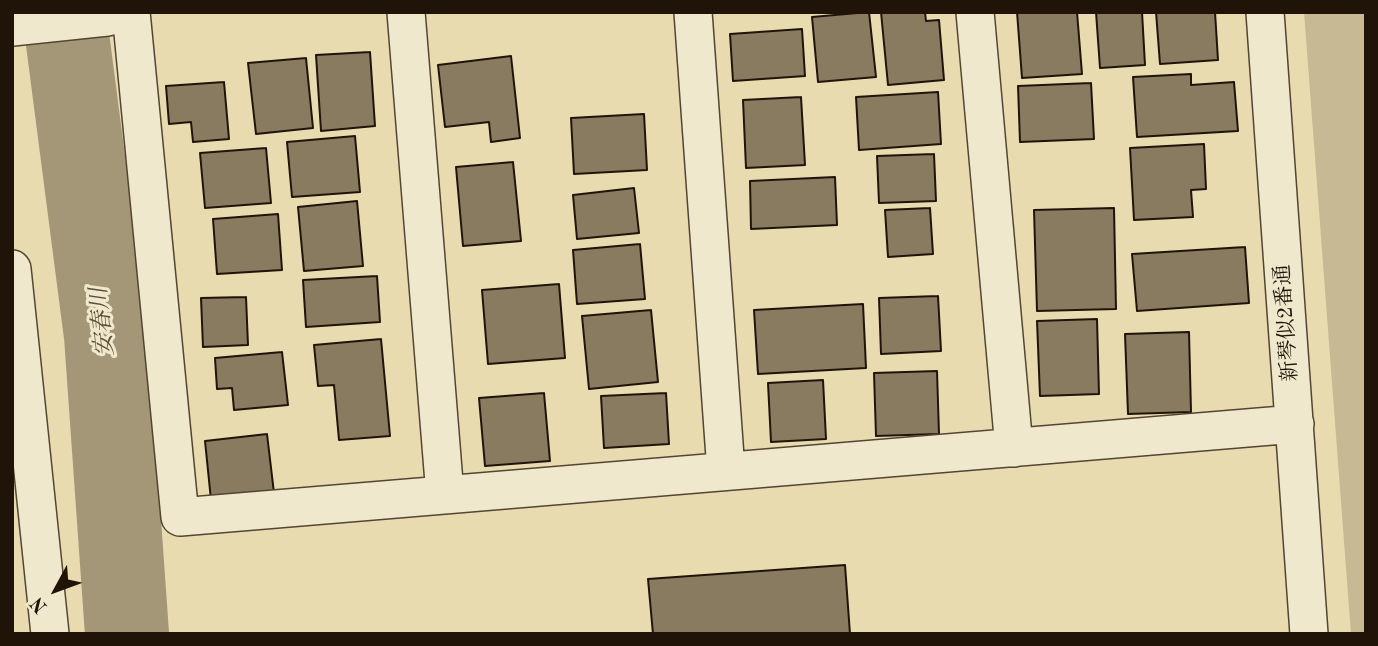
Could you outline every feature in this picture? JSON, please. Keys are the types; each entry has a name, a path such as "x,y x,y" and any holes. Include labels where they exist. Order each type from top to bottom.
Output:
{"street":[{"path":"406,12 445,495"},
{"path":"693,12 726,471"},
{"path":"975,12 1014,448"},
{"name":"新琴似2番通","path":"1265,12 1310,634"},
{"path":"21,27 122,14 180,517 1295,424"},
{"path":"12,269 26,535 50,634"}],"shaded area":[{"path":"1304,12 1366,12 1366,634 1351,634"}],"building":[{"path":"869,12 876,77 818,82 812,17"},
{"path":"881,12 925,12 926,21 939,20 944,80 888,85"},
{"path":"1017,12 1077,12 1082,74 1022,78"},
{"path":"1096,12 1142,12 1145,65 1100,68"},
{"path":"1156,12 1215,12 1218,60 1160,64"},
{"path":"802,29 805,76 733,81 730,34"},
{"path":"370,52 375,126 321,131 316,55"},
{"path":"511,56 520,138 491,142 489,122 445,127 438,65"},
{"path":"306,58 313,128 256,134 248,63"},
{"path":"1191,74 1191,85 1234,82 1238,131 1137,137 1133,77"},
{"path":"224,82 229,139 193,142 191,122 169,124 166,86"},
{"path":"1091,83 1094,139 1020,142 1018,86"},
{"path":"938,92 941,144 859,150 856,97"},
{"path":"801,97 805,165 746,168 743,100"},
{"path":"644,114 647,170 574,174 571,118"},
{"path":"355,136 360,192 292,197 287,142"},
{"path":"1204,144 1206,189 1191,190 1193,217 1134,220 1130,148"},
{"path":"266,148 271,203 205,208 200,153"},
{"path":"934,154 936,201 879,203 877,156"},
{"path":"513,162 521,241 463,246 456,167"},
{"path":"835,177 837,225 751,229 750,181"},
{"path":"634,188 639,233 577,239 573,195"},
{"path":"357,201 363,266 304,271 298,207"},
{"path":"930,208 933,254 888,257 885,210"},
{"path":"1114,208 1116,309 1037,311 1034,210"},
{"path":"278,214 282,270 217,274 213,219"},
{"path":"640,244 645,299 577,304 573,250"},
{"path":"1245,247 1249,303 1137,311 1132,254"},
{"path":"377,276 380,322 306,327 303,280"},
{"path":"559,284 565,358 488,364 482,290"},
{"path":"938,296 941,351 881,354 879,298"},
{"path":"246,297 248,345 203,347 201,298"},
{"path":"863,304 866,368 758,374 754,310"},
{"path":"651,310 658,382 589,389 582,316"},
{"path":"1097,319 1099,394 1040,396 1037,321"},
{"path":"1189,332 1191,412 1128,414 1125,334"},
{"path":"381,339 390,436 339,440 334,385 318,386 314,345"},
{"path":"282,352 288,405 234,410 232,388 217,389 215,358"},
{"path":"937,371 939,434 876,436 874,373"},
{"path":"823,380 826,439 771,442 768,383"},
{"path":"544,393 550,461 485,466 479,398"},
{"path":"666,393 669,444 604,448 601,396"},
{"path":"267,434 274,493 211,500 205,441"},
{"path":"845,565 850,634 653,634 648,579"}],"waterway":[{"name":"安春川","path":"64,12 106,336 127,634"}]}
